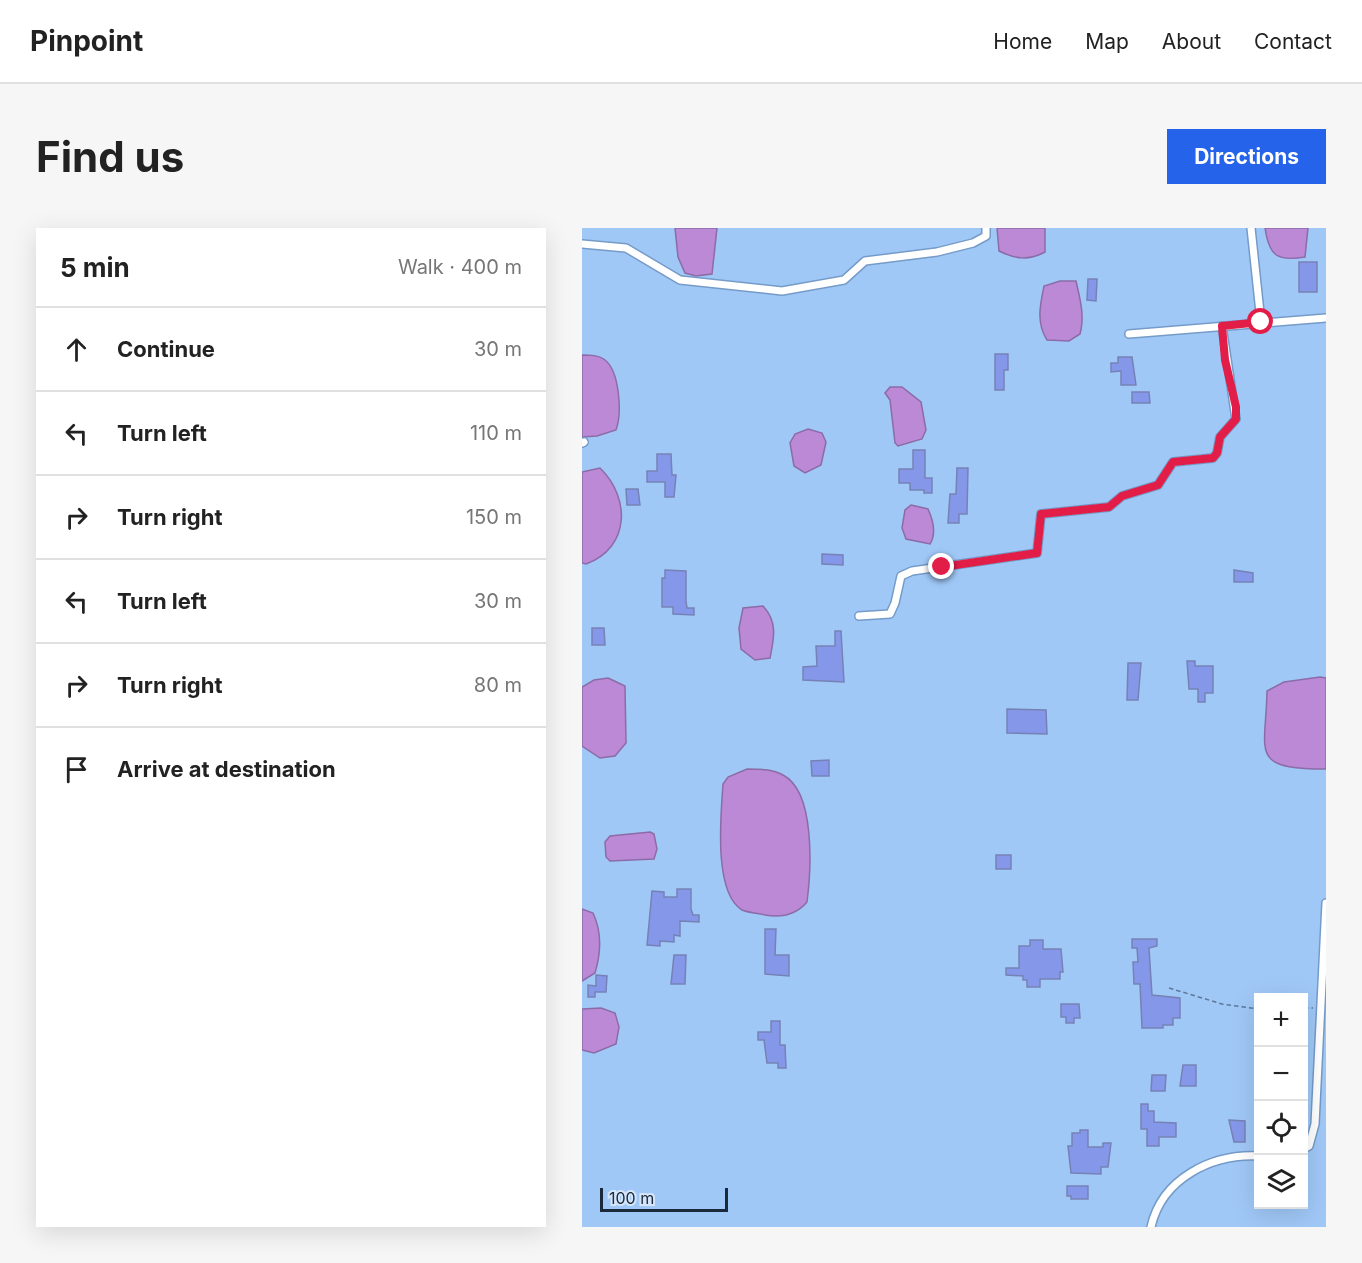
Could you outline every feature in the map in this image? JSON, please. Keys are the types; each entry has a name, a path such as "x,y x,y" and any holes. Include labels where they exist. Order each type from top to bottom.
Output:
{"street":[{"path":"582,244 626,248 680,280 782,291 844,280 865,261 937,252 973,243 986,237 986,228"},
{"path":"1251,228 1261,322"},
{"path":"1129,334 1326,318"},
{"path":"859,616 890,614 901,576 912,571 1037,553 1041,514 1109,507 1122,496 1158,485 1173,462 1213,458 1217,453 1220,437 1236,419 1236,407 1225,360 1222,326"},
{"path":"1308,1147 1315,1124 1326,903"},
{"path":"1151,1227 1167,1190 1190,1174 1224,1158 1254,1156"}],"path":[{"path":"1169,987 1222,1004 1254,1008"},
{"path":"1308,1008 1320,1008"}],"shaded area":[{"path":"675,228 717,228 712,274 696,276 685,273 678,257"},
{"path":"997,228 1045,228 1045,252 1033,257 1022,258 999,251"},
{"path":"1265,228 1308,228 1305,257 1287,258 1276,254 1269,245"},
{"path":"1060,281 1076,281 1081,308 1080,334 1069,341 1047,340 1041,327 1040,307 1044,286"},
{"path":"582,355 597,356 605,360 617,383 619,414 616,430 597,436 582,437"},
{"path":"890,387 902,387 921,402 926,430 922,439 898,446 895,443 890,400 885,393"},
{"path":"808,429 822,433 826,442 821,465 805,473 794,466 790,443 795,434"},
{"path":"600,468 617,493 621,507 621,521 618,535 611,546 601,557 586,564 582,563 582,472"},
{"path":"911,505 928,509 934,531 930,544 906,539 902,528 905,510"},
{"path":"763,606 773,624 773,644 770,658 755,660 741,649 739,628 743,608"},
{"path":"608,678 625,686 626,743 615,756 600,758 582,746 582,687 594,680"},
{"path":"1326,678 1326,769 1284,766 1273,761 1267,753 1265,743 1267,691 1284,682"},
{"path":"747,769 770,770 783,775 794,784 806,814 810,853 807,902 798,910 783,916 742,910 733,901 727,887 723,870 720,832 723,784 728,777"},
{"path":"650,832 654,834 657,849 654,859 610,861 606,857 605,842 610,836"},
{"path":"582,909 593,913 600,943 595,973 582,981"},
{"path":"601,1008 615,1013 619,1027 616,1044 594,1053 582,1050 582,1009"}],"building":[{"path":"1299,262 1317,262 1317,292 1299,292"},
{"path":"1088,279 1097,279 1096,301 1087,300"},
{"path":"995,354 1008,354 1008,370 1004,370 1004,390 995,390"},
{"path":"1118,357 1132,357 1136,385 1121,385 1121,371 1111,372 1111,363 1118,363"},
{"path":"1132,392 1149,392 1150,403 1132,403"},
{"path":"913,450 925,450 925,478 932,478 932,493 924,493 924,490 910,490 910,483 899,483 899,469 913,469"},
{"path":"657,454 671,454 672,475 676,475 674,497 665,497 665,482 647,482 647,471 657,471"},
{"path":"957,468 968,468 967,514 959,514 959,523 948,523 950,494 956,494"},
{"path":"626,489 638,489 640,505 627,505"},
{"path":"822,554 843,555 843,565 822,564"},
{"path":"665,570 686,571 687,608 694,608 694,615 673,614 673,607 662,607 662,578 665,578"},
{"path":"1234,570 1253,573 1253,582 1234,582"},
{"path":"592,628 604,628 605,645 592,645"},
{"path":"835,631 841,631 844,682 803,680 803,667 817,666 816,646 835,646"},
{"path":"1187,661 1195,661 1195,666 1213,666 1213,693 1205,693 1205,702 1198,702 1198,689 1189,689"},
{"path":"1128,663 1141,663 1138,700 1127,700"},
{"path":"1007,709 1046,710 1047,734 1007,733"},
{"path":"829,760 829,776 812,776 811,761"},
{"path":"996,855 1011,855 1011,869 996,869"},
{"path":"677,889 691,889 691,909 693,915 699,915 699,922 680,921 680,936 674,935 674,942 660,941 660,946 647,945 652,891 664,892 664,897 677,897"},
{"path":"765,929 776,929 775,955 789,955 789,976 765,974"},
{"path":"1132,939 1157,939 1157,946 1149,948 1152,995 1180,998 1180,1018 1173,1018 1173,1025 1163,1025 1163,1028 1142,1028 1140,984 1134,984 1133,962 1138,962 1137,948 1132,948"},
{"path":"1030,940 1043,940 1043,949 1061,949 1063,972 1060,972 1060,979 1040,979 1040,987 1027,987 1027,980 1023,980 1023,976 1006,975 1006,968 1019,968 1019,946 1030,946"},
{"path":"674,955 686,955 685,984 671,984"},
{"path":"596,975 607,976 606,992 595,992 595,997 588,997 588,985 596,986"},
{"path":"1061,1004 1079,1004 1080,1018 1074,1018 1074,1023 1066,1023 1066,1017 1061,1017"},
{"path":"771,1021 780,1021 780,1045 785,1045 786,1068 778,1068 778,1063 767,1063 764,1040 758,1040 758,1032 771,1032"},
{"path":"1183,1065 1196,1065 1196,1086 1180,1086"},
{"path":"1152,1075 1166,1075 1165,1091 1151,1091"},
{"path":"1141,1104 1148,1104 1148,1111 1154,1111 1154,1122 1176,1123 1176,1137 1159,1137 1159,1146 1147,1146 1147,1129 1141,1129"},
{"path":"1229,1120 1245,1121 1245,1142 1234,1142"},
{"path":"1080,1130 1088,1130 1088,1147 1103,1147 1103,1143 1111,1143 1108,1167 1101,1167 1101,1174 1071,1173 1068,1146 1072,1146 1072,1133 1080,1133"},
{"path":"1067,1186 1088,1186 1088,1199 1071,1199 1071,1196 1067,1196"}],"route":[{"path":"942,567 1037,553 1041,514 1109,507 1122,496 1158,485 1173,462 1213,458 1217,453 1222,433 1236,419 1236,407 1227,376 1222,326 1261,322"}]}
